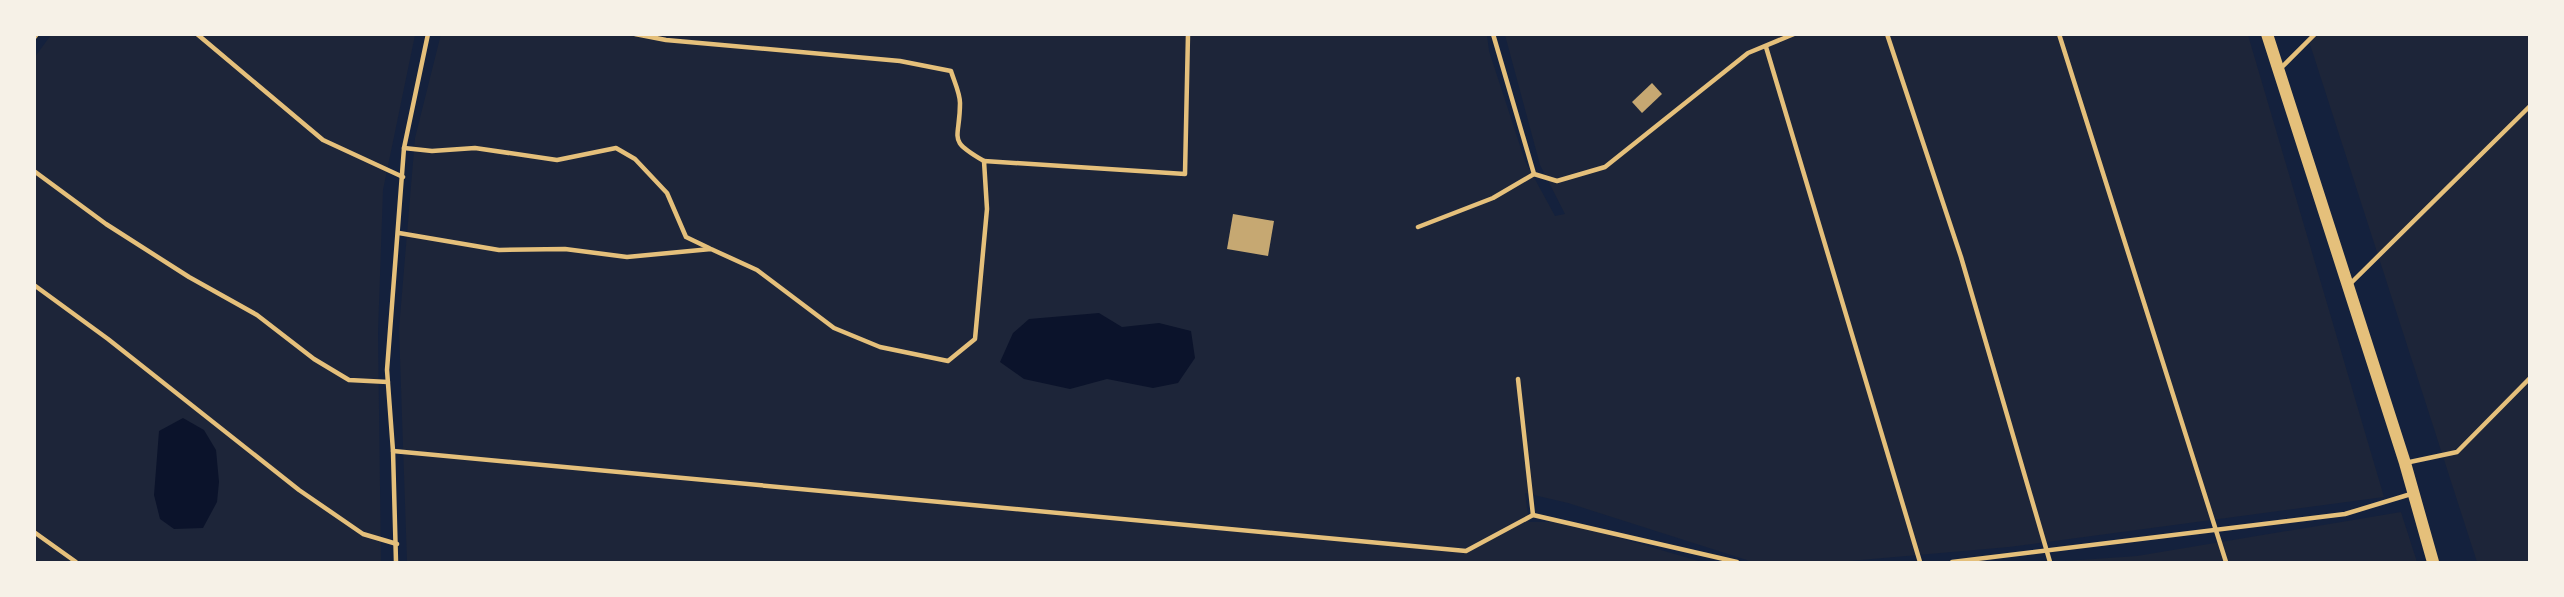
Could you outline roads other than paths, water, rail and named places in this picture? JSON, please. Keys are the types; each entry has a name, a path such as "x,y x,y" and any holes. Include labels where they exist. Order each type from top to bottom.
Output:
{"main road":[{"path":"2267,34 2405,463 2433,562"}],"lane":[{"path":"34,38 37,34"},
{"path":"197,34 323,140 403,177"},
{"path":"396,562 393,451 388,382 404,148 428,34"},
{"path":"635,34 666,40 900,60 951,71 960,102 956,134 961,148 984,161 1185,174 1188,34"},
{"path":"1493,34 1534,174"},
{"path":"1418,226 1493,198 1534,174 1557,181 1605,168 1748,53 1794,34"},
{"path":"1887,34 1961,257 2050,562"},
{"path":"2059,34 2226,562"},
{"path":"2278,71 2315,34"},
{"path":"1766,47 1920,562"},
{"path":"2348,286 2529,106"},
{"path":"404,148 432,151 475,148 557,160 616,148 635,159 667,193 686,237 757,270 834,328 880,347 948,361 975,339 987,209 984,161"},
{"path":"34,171 106,224 179,272 257,315 323,364 349,380 388,382"},
{"path":"399,233 499,250 565,249 627,257 711,249"},
{"path":"34,285 108,339 299,490 363,534 397,543"},
{"path":"2405,463 2457,452 2529,378"},
{"path":"1518,379 1533,515"},
{"path":"393,451 1466,551 1533,515 1737,562"},
{"path":"1952,562 2345,514 2413,493"},
{"path":"34,532 76,562"}]}
